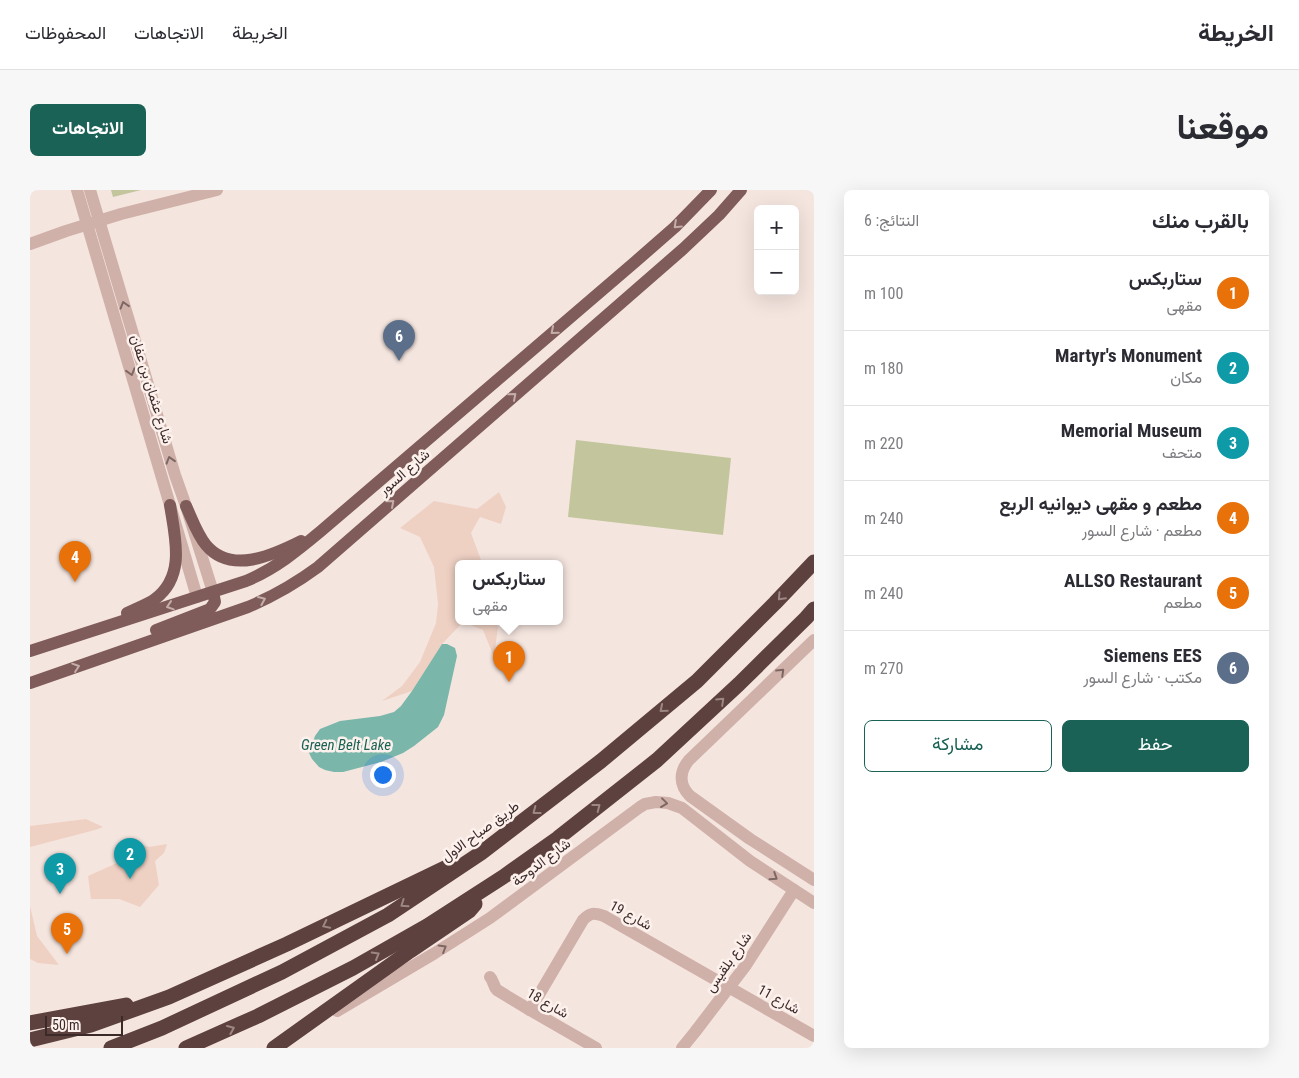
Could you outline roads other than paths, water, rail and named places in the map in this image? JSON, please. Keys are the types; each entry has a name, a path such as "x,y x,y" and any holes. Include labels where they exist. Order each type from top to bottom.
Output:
{"highway":[{"name":"طريق صباح الاول","path":"112,1048 162,1028 282,972 388,915 481,853 602,761 697,681 814,562"},
{"path":"186,1048 258,1016 353,968 427,926 503,877 558,838 657,760 739,684 811,613"},
{"path":"30,1040 90,1025 169,997 287,944 436,871 481,853"},
{"path":"277,1046 469,911 503,877"},
{"path":"30,1023 169,997"}],"main road":[{"name":"شارع السور","path":"30,651 246,582 260,576 289,557 635,262 711,190"},
{"name":"شارع السور","path":"30,683 248,607 280,592 318,568 683,249 720,215 741,190"},
{"path":"82,634 150,602 161,594 169,583 175,568 177,551 170,505"},
{"path":"186,506 200,536 207,546 220,555 231,559 249,561 262,558 321,531"},
{"path":"124,650 156,630 211,608 215,599 213,592"},
{"path":"196,597 200,606 209,614 229,613"}],"street":[{"name":"شارع عثمان بن عفان","path":"77,190 93,223 213,592"},
{"name":"شارع عثمان بن عفان","path":"90,190 93,223 196,597"},
{"path":"30,244 121,214 217,190"},
{"path":"814,640 689,760 682,770 682,784 686,791 750,839 814,880"},
{"name":"شارع الدوحة","path":"277,1046 435,953 490,918 645,804 651,802 662,802 682,808 756,865 814,903"},
{"path":"736,850 737,840 741,837 750,839"},
{"name":"شارع بلقيس","path":"682,1048 746,965 794,890"},
{"name":"شارع 19","path":"530,1010 583,920 588,915 596,913 729,988"},
{"name":"شارع 18","path":"490,978 497,990 596,1048"},
{"name":"شارع 11","path":"729,988 814,1036"}],"water":[{"name":"Green Belt Lake","path":"442,644 455,648 457,656 444,715 438,727 403,753 381,762 343,772 334,772 319,767 309,753 315,736 320,729 340,721 380,716 394,712 412,691"}],"place":[{"name":"Siemens EES","path":"399,361"},
{"name":"مطعم و مقهى ديوانيه الربع","path":"75,582"},
{"name":"ستاربكس","path":"509,682"},
{"name":"Martyr's Monument","path":"130,879"},
{"name":"Memorial Museum","path":"60,894"},
{"name":"ALLSO Restaurant","path":"67,954"}]}
